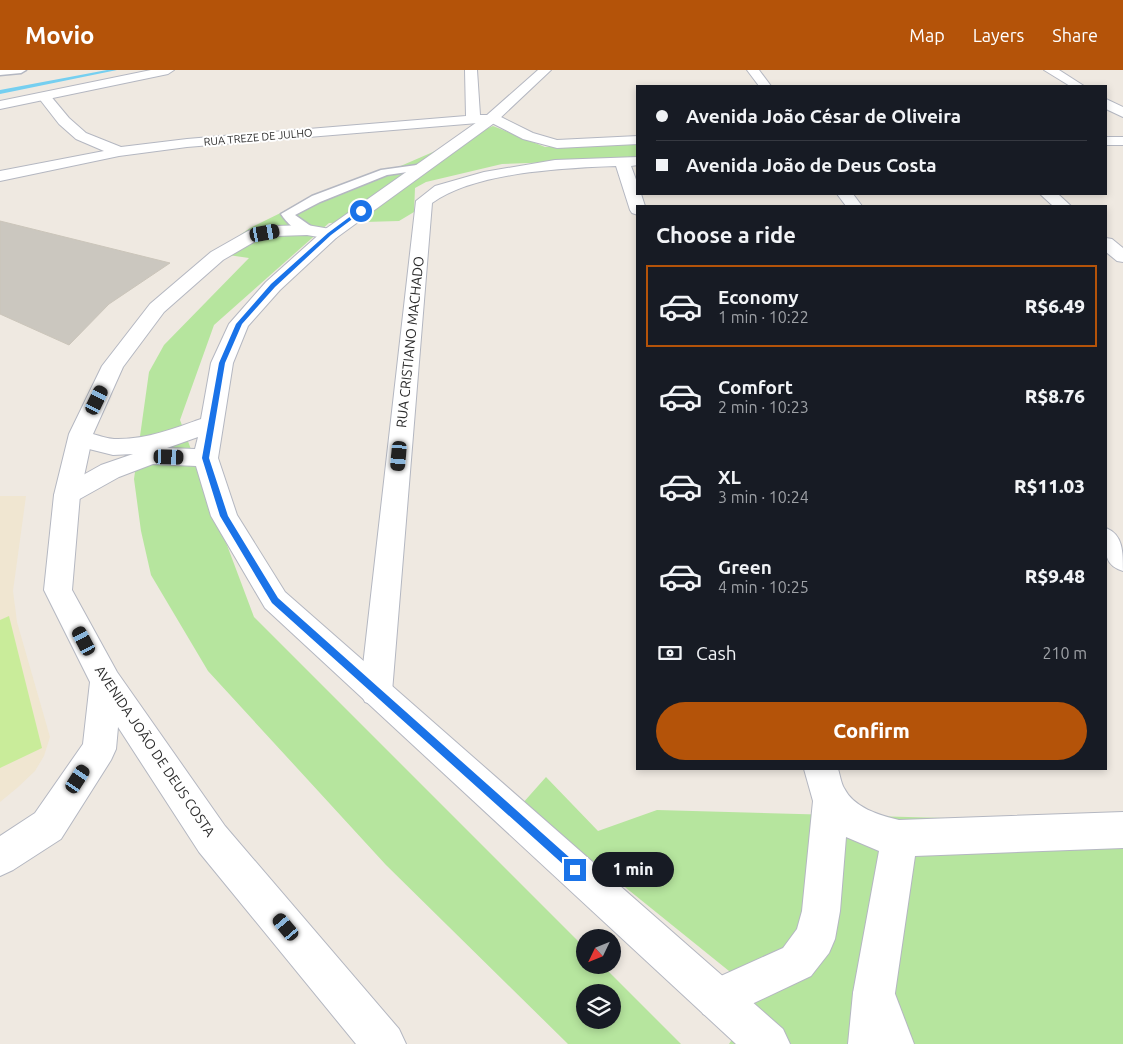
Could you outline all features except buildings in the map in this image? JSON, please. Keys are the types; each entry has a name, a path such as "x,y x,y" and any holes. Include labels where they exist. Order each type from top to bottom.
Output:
{"street":[{"path":"0,105 168,70"},
{"path":"471,70 473,119"},
{"path":"1050,70 1076,85"},
{"path":"546,71 492,118 424,167 318,232 239,324 222,363 206,458 224,516 275,600 768,1044"},
{"path":"752,71 764,85"},
{"path":"44,97 81,136 118,152"},
{"path":"1107,104 1123,113"},
{"path":"492,118 528,136 557,144 636,140"},
{"name":"RUA TREZE DE JULHO","path":"0,176 118,152 187,143 492,118"},
{"path":"636,161 622,161 636,205"},
{"name":"RUA CRISTIANO MACHADO","path":"376,692 424,202 441,189 484,177 555,164 622,161"},
{"path":"1049,195 1061,205"},
{"name":"AVENIDA JOÃO DE DEUS COSTA","path":"318,232 276,231 254,235 217,256 157,308 113,366 81,434 67,495 58,590 106,682 212,839 384,1044"},
{"path":"1107,244 1123,256"},
{"path":"81,439 113,447 155,444 212,423"},
{"path":"67,495 110,471 151,456 206,458"},
{"path":"1107,539 1123,560"},
{"path":"0,858 48,826 99,748 106,682"},
{"path":"718,999 797,962 815,939 821,911 826,785"},
{"path":"826,785 850,820 870,830 899,838 1123,830"},
{"path":"870,1044 874,993 899,838"},
{"path":"874,993 892,1044"}],"lane":[{"path":"0,72 21,70"},
{"path":"318,232 293,221 287,214 316,199 386,172 424,167"}],"shaded area":[{"path":"0,496 26,496 13,591 17,622 50,737 44,756 35,771 0,802"}],"green space":[{"path":"493,126 545,147 636,144 636,159 502,164 426,182 415,188 414,212 399,221 329,223 214,325 180,420 254,617 576,939 576,974 611,974 621,984 681,1044 568,1044 386,865 208,671 151,575 141,531 134,479 149,372 164,345 249,258 214,253 250,228 307,200 396,168"},
{"path":"9,616 42,748 0,768 0,620"},
{"path":"546,777 598,831 657,810 1123,823 1123,1044 729,1044 760,996 522,804"}],"waterway":[{"path":"0,92 115,70"}],"route":[{"path":"361,211 330,234 273,286 239,324 222,363 206,458 224,516 275,600 575,870"}]}
